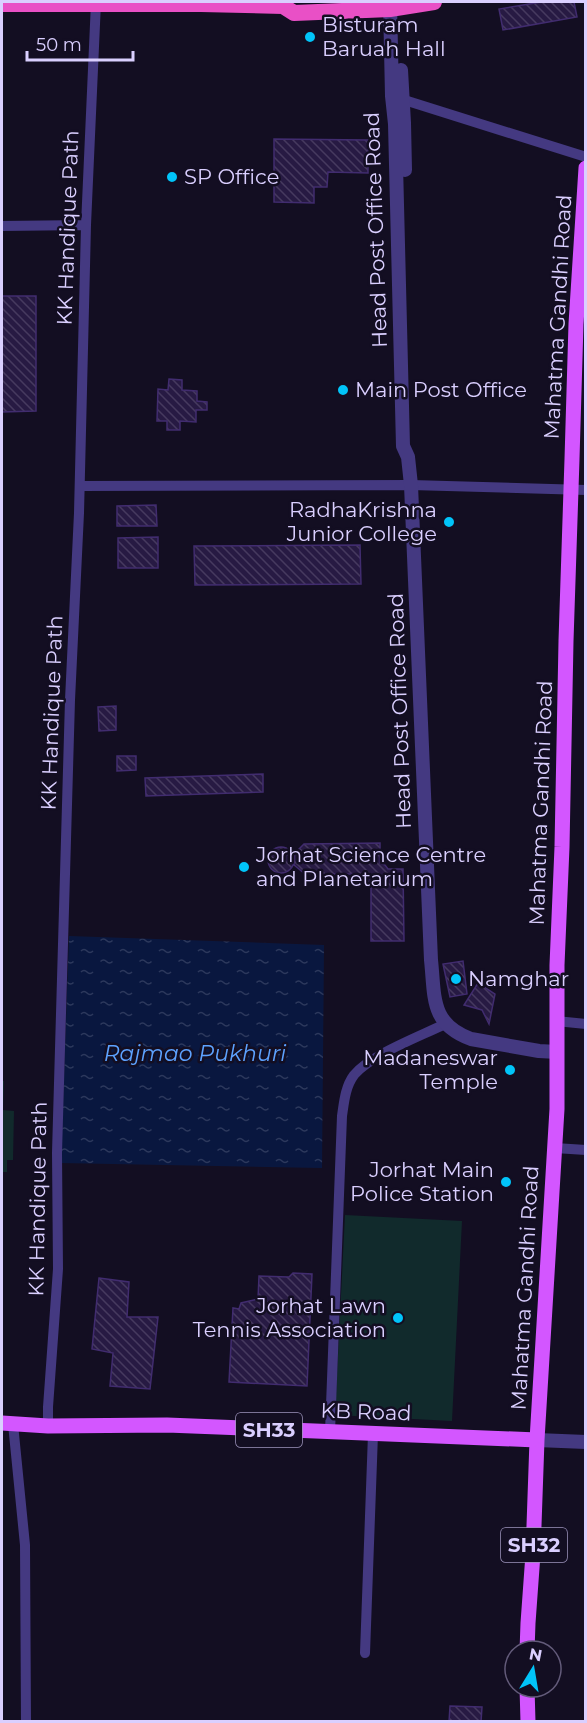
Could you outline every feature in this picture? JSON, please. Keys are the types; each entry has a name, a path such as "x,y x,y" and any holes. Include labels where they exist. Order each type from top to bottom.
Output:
{"highway":[{"path":"2,4 96,2 287,4 294,13 434,2"}],"main road":[{"name":"Mahatma Gandhi Road","path":"537,1440 557,1109 556,1021 566,641 578,490 576,324 585,168"},
{"name":"KB Road","path":"7,1424 167,1425 537,1440"},
{"name":"SH32","path":"527,1639 537,1440"},
{"path":"527,1699 528,1722"}],"street":[{"name":"KK Handique Path","path":"48,1426 58,1269 57,1153 70,700 80,486 86,225 96,2"},
{"name":"Head Post Office Road","path":"394,5 403,446 408,457 411,485 431,960 437,1007 445,1024"},
{"path":"397,98 585,157"},
{"path":"2,226 86,225"},
{"path":"80,486 411,485 578,490"},
{"path":"556,1021 585,1024"},
{"path":"330,1432 342,1116 345,1095 354,1076 367,1062 445,1024 452,1031 471,1039 557,1052"},
{"path":"555,1148 585,1150"},
{"path":"7,1424 26,1545 26,1722"},
{"path":"365,1653 373,1434"},
{"name":"KB Road","path":"537,1440 585,1442"}],"green space":[{"path":"2,1081 4,1081 3,1110 14,1111 13,1160 7,1160 7,1172 2,1172"},
{"name":"Jorhat Lawn Tennis Association","path":"345,1215 462,1221 452,1421 335,1415"}],"water":[{"name":"Rajmao Pukhuri","path":"69,936 324,945 322,1168 61,1163"}],"building":[{"path":"541,2 574,2 577,17 503,30 499,9"},
{"path":"274,139 368,140 368,173 328,172 327,187 314,187 314,203 274,202"},
{"path":"2,296 36,296 36,411 2,412"},
{"path":"169,379 182,380 182,390 197,391 197,401 207,402 207,410 196,410 196,422 180,421 180,430 167,430 167,421 157,421 158,389 168,390"},
{"path":"156,505 157,526 117,526 117,506"},
{"path":"158,537 158,568 118,568 118,538"},
{"path":"360,545 361,584 195,585 194,546"},
{"path":"116,706 116,730 99,731 98,707"},
{"path":"117,756 136,756 136,770 117,771"},
{"path":"263,774 263,792 146,796 145,778"},
{"path":"380,843 380,863 388,869 403,869 404,941 371,941 371,887 358,874 305,874 294,865 294,854 304,844"},
{"path":"281,847 290,851 294,860 290,869 281,873 272,869 268,860 272,851"},
{"name":"Namghar","path":"463,961 467,994 450,997 443,964"},
{"path":"478,983 495,994 489,1024 482,1010 464,1005"},
{"path":"293,1273 312,1274 307,1386 229,1382 233,1308 239,1309 241,1303 258,1299 259,1276 289,1277"},
{"path":"99,1278 129,1282 127,1317 158,1317 150,1389 110,1386 113,1353 92,1349"},
{"path":"450,1706 482,1707 481,1722 449,1722"}],"place":[{"name":"Bisturam Baruah Hall","path":"310,37"},
{"name":"SP Office","path":"172,177"},
{"name":"Main Post Office","path":"343,390"},
{"name":"RadhaKrishna Junior College","path":"449,522"},
{"name":"Jorhat Science Centre and Planetarium","path":"244,867"},
{"name":"Namghar","path":"456,979"},
{"name":"Madaneswar Temple","path":"510,1070"},
{"name":"Jorhat Main Police Station","path":"506,1182"},
{"name":"Jorhat Lawn Tennis Association","path":"398,1318"}]}
